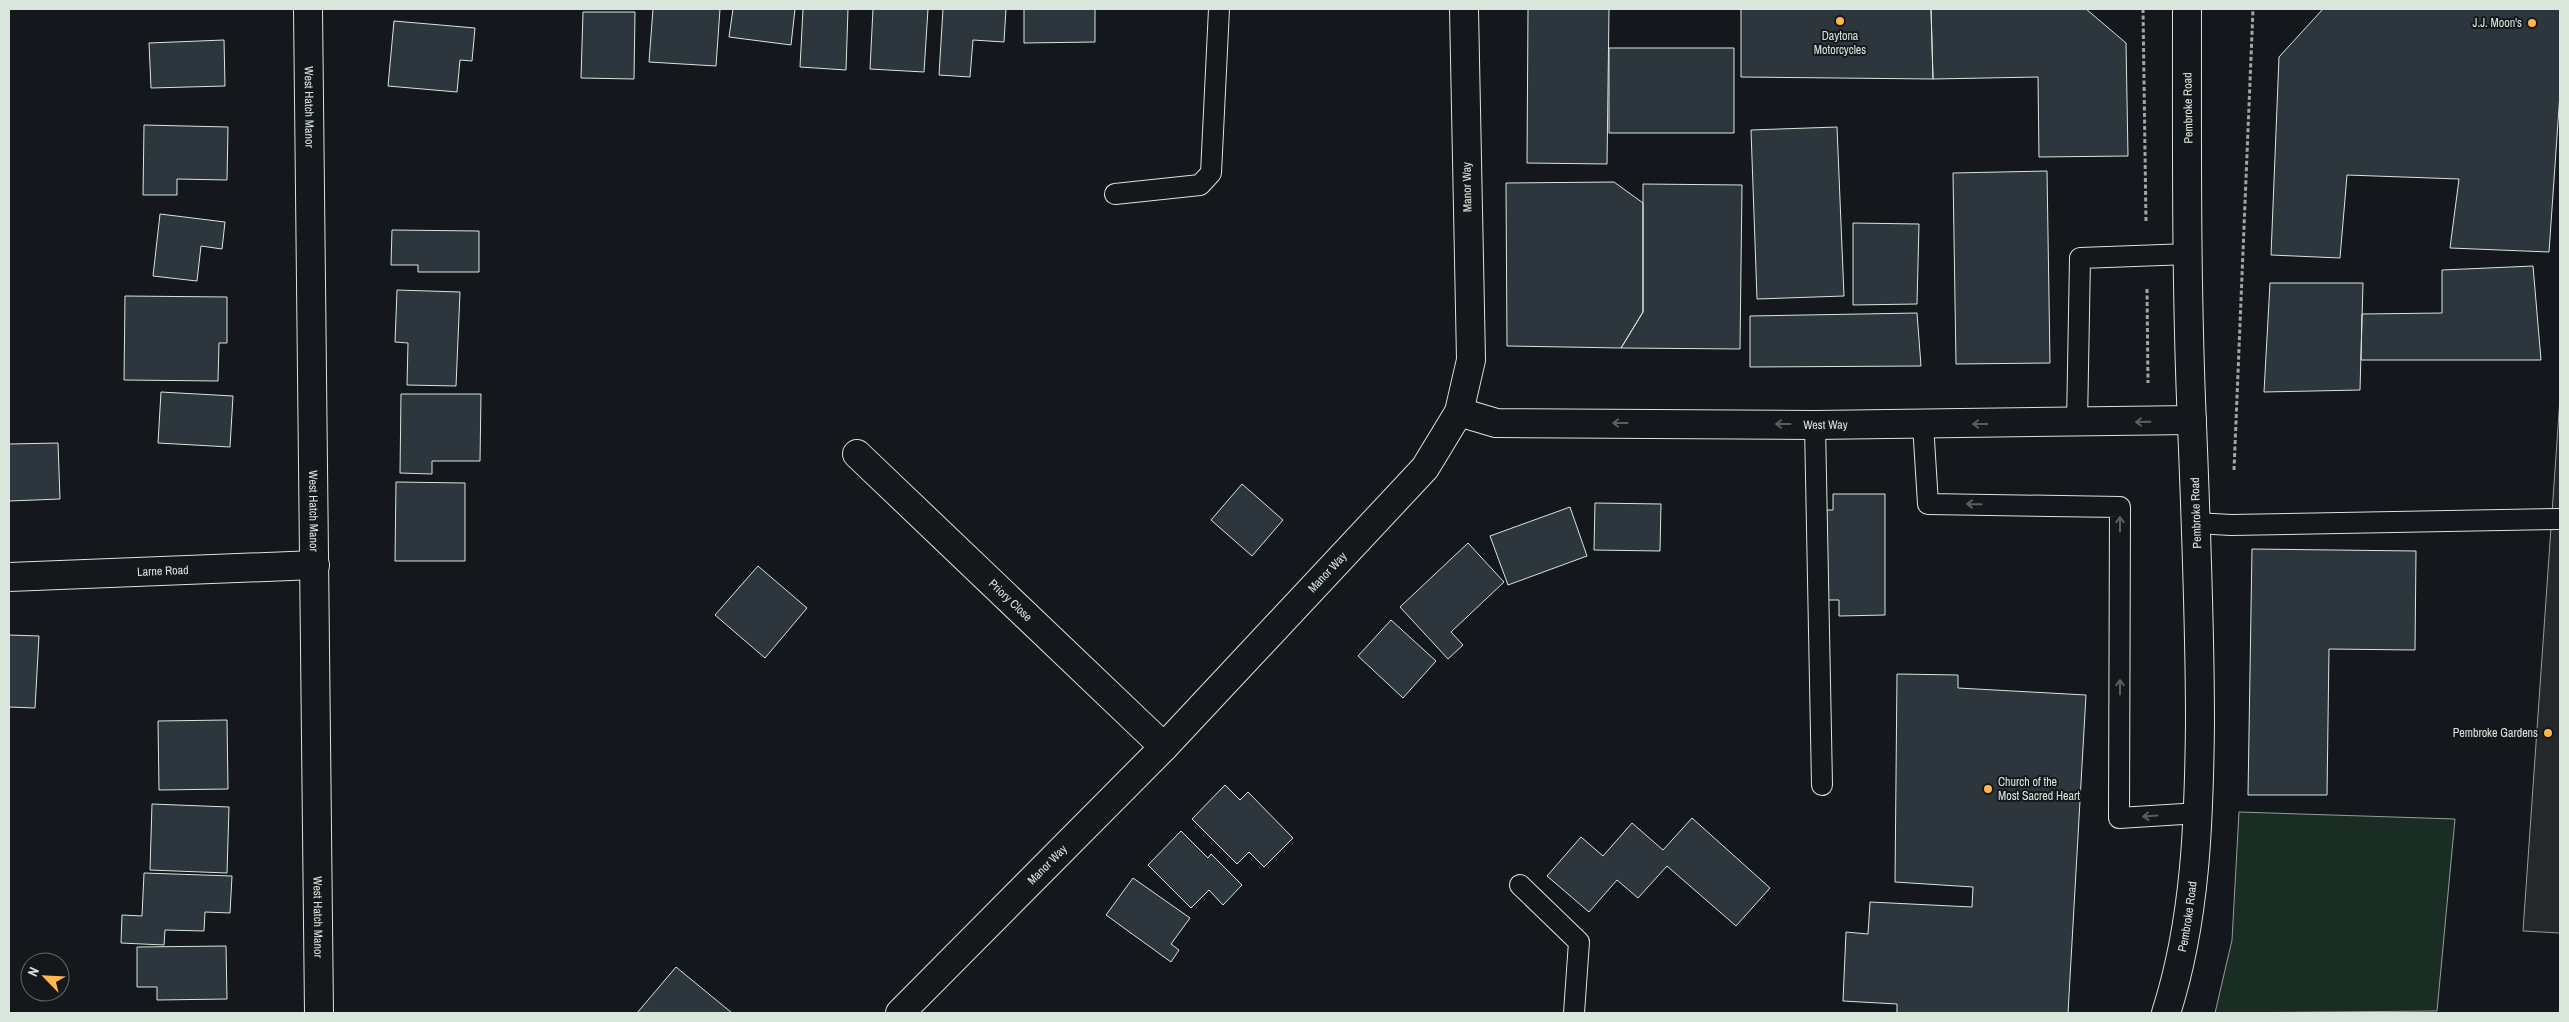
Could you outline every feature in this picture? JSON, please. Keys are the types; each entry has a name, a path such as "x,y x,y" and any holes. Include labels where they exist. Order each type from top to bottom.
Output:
{"street":[{"name":"West Hatch Manor","path":"308,9 316,565 319,1013"},
{"name":"Manor Way","path":"900,1013 1164,747 1425,468 1459,412 1471,360 1464,9"},
{"name":"Pembroke Road","path":"2166,1013 2178,966 2187,918 2199,814 2200,655 2192,420 2187,9"},
{"name":"West Way","path":"1459,412 1496,422 1815,425 2192,420"},
{"name":"Priory Close","path":"857,454 1164,747"},
{"name":"Larne Road","path":"9,577 316,565"}],"lane":[{"path":"1115,194 1200,186 1211,173 1220,9"},
{"path":"2077,423 2080,258 2189,254"},
{"path":"1923,424 1928,504 2120,507 2120,818 2199,814"},
{"path":"1815,425 1822,786"},
{"path":"2196,523 2232,525 2560,519"},
{"path":"1520,885 1579,942 1574,1013"}],"path":[{"path":"2143,9 2148,389"}],"green space":[{"path":"2239,812 2455,819 2437,1011 2215,1013 2232,940"}],"shaded area":[{"name":"Pembroke Gardens","path":"2560,398 2560,933 2523,931"}],"building":[{"path":"653,9 720,9 716,66 649,62"},
{"path":"733,9 795,9 791,45 729,37"},
{"path":"803,9 848,9 846,70 800,67"},
{"path":"873,9 928,9 924,72 870,69"},
{"path":"943,9 1006,9 1004,42 973,40 970,77 939,75"},
{"path":"1024,9 1095,9 1095,42 1024,43"},
{"path":"1528,9 1609,9 1607,164 1527,163"},
{"path":"1741,9 1931,9 1933,79 1741,77"},
{"path":"1931,9 2086,9 2126,43 2128,156 2039,157 2038,77 1933,79"},
{"path":"2323,9 2560,9 2560,93 2549,252 2450,248 2459,179 2347,175 2340,258 2271,255 2279,57"},
{"path":"583,12 635,12 634,79 581,78"},
{"path":"394,21 475,28 472,61 460,60 457,92 388,86"},
{"path":"224,40 225,86 151,88 149,43"},
{"path":"1609,48 1734,48 1734,133 1609,133"},
{"path":"144,125 228,127 227,180 177,179 177,195 143,195"},
{"path":"1837,127 1844,296 1757,299 1751,130"},
{"path":"2047,171 2050,363 1956,364 1953,173"},
{"path":"1614,182 1643,203 1643,312 1621,348 1507,346 1506,183"},
{"path":"1643,184 1742,185 1740,349 1621,348 1643,312"},
{"path":"160,214 225,222 222,249 201,246 197,281 153,276"},
{"path":"1853,223 1919,224 1917,304 1853,305"},
{"path":"392,230 479,231 479,272 418,272 418,265 391,265"},
{"path":"2533,266 2541,360 2361,360 2362,314 2442,313 2442,270"},
{"path":"2270,283 2363,283 2360,390 2264,392"},
{"path":"397,290 460,292 456,386 407,385 408,343 395,342"},
{"path":"125,296 227,297 227,343 219,343 218,381 124,380"},
{"path":"1917,313 1921,366 1750,367 1750,316"},
{"path":"161,392 233,396 230,447 158,443"},
{"path":"401,394 481,394 480,461 432,461 432,474 400,473"},
{"path":"58,443 60,499 9,501 9,444"},
{"path":"396,482 465,483 465,561 395,561"},
{"path":"1242,484 1283,520 1252,556 1211,520"},
{"path":"1833,494 1885,494 1885,615 1839,616 1839,600 1820,600 1820,510 1833,510"},
{"path":"1595,503 1661,504 1660,551 1594,550"},
{"path":"1570,507 1587,556 1508,585 1490,536"},
{"path":"1468,543 1504,582 1451,632 1463,645 1448,659 1400,607"},
{"path":"2252,549 2416,551 2415,650 2329,649 2327,795 2248,795"},
{"path":"758,566 807,608 765,658 715,615"},
{"path":"1391,620 1436,661 1403,698 1358,656"},
{"path":"9,635 39,636 35,708 9,707"},
{"name":"Church of the Most Sacred Heart","path":"1897,674 1958,675 1958,688 2086,695 2068,1013 1897,1013 1897,1004 1843,1001 1846,932 1868,934 1870,902 1972,907 1973,887 1895,882"},
{"path":"227,720 228,789 159,790 158,721"},
{"path":"1225,785 1240,800 1248,792 1293,838 1264,867 1249,852 1237,864 1192,819"},
{"path":"152,804 229,807 227,873 150,870"},
{"path":"1692,818 1770,888 1736,926 1667,866 1638,898 1617,880 1589,912 1547,876 1581,837 1603,856 1632,823 1663,850"},
{"path":"1181,831 1208,858 1211,854 1242,885 1223,905 1209,890 1191,908 1148,865"},
{"path":"144,873 232,876 230,913 205,912 204,931 165,930 164,945 121,943 122,915 142,916"},
{"path":"1133,878 1190,918 1171,944 1179,950 1171,962 1106,915"},
{"path":"226,946 227,999 157,1000 157,987 137,987 137,947"},
{"path":"676,967 732,1013 637,1013"}],"place":[{"name":"Daytona Motorcycles","path":"1840,21"},
{"name":"J.J. Moon's","path":"2532,23"},
{"name":"Pembroke Gardens","path":"2548,733"},
{"name":"Church of the Most Sacred Heart","path":"1988,789"}]}
